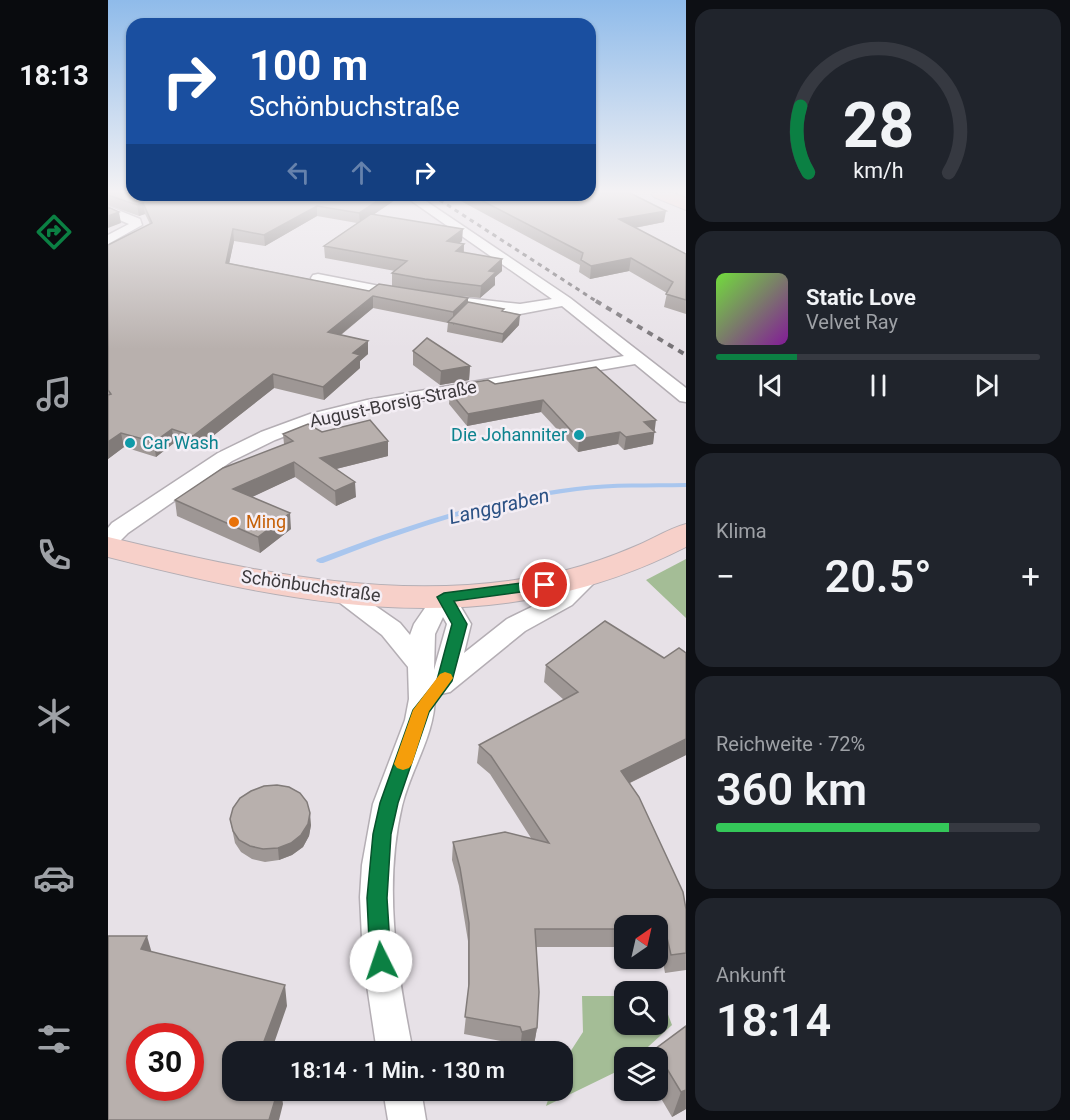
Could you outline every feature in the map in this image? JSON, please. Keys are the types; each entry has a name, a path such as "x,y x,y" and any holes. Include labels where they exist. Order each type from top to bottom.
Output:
{"street":[{"path":"483,245 565,301 686,397"},
{"path":"318,278 414,296"},
{"path":"445,301 520,309 565,301"},
{"name":"August-Borsig-Straße","path":"108,540 120,528 225,457 268,436 316,418 378,404 637,359"},
{"name":"Schönbuchstraße","path":"108,547 246,578 343,594 444,597 545,585 592,574 625,563 686,534"},
{"path":"393,1041 382,982 377,898 381,844 389,803 422,710 444,681 516,625 564,600 592,574"},
{"path":"343,594 391,629 420,664"},
{"path":"422,710 420,664 426,625 444,597 459,624 444,681"},
{"path":"404,1101 407,1120"}],"green space":[{"path":"686,559 686,618 646,580"},
{"path":"582,996 614,996 614,1035 661,1035 648,1047 614,1047 614,1073 573,1093 573,1048 583,1032"},
{"path":"668,1014 672,1025 668,1029"}],"building":[{"path":"108,245 230,245 226,263 369,291 379,284 468,298 453,312 373,296 328,332 368,341 353,353 360,355 323,387 273,374 193,436 172,429 154,442 121,433 108,442 108,395 111,394 108,390"},
{"path":"463,245 456,251 502,259 489,271 496,272 481,286 392,273 407,261 324,246"},
{"path":"568,245 669,245 686,254 686,300 666,294 673,282 631,258 591,266 581,260 583,253"},
{"path":"468,302 504,309 502,311 520,315 503,334 448,322"},
{"path":"427,338 470,366 441,371 413,351"},
{"path":"596,367 656,420 644,422 655,432 626,437 620,432 579,439 543,400 468,414 450,392 464,390 457,385 488,380 495,384"},
{"path":"370,420 388,441 320,458 355,482 335,491 294,462 233,489 290,513 258,537 175,500 223,468 293,441 283,434 308,424 322,432"},
{"path":"605,621 664,658 679,648 686,653 686,739 621,771 639,797 683,892 686,909 686,953 671,955 668,942 668,915 614,915 614,929 535,929 539,992 537,1028 522,1032 520,1027 465,1017 469,984 469,923 460,868 453,842 505,832 549,843 491,756 479,745 578,692 546,665"},
{"path":"264,786 289,787 300,793 307,802 310,813 308,824 301,835 291,843 278,848 263,849 239,840 233,831 230,819 233,808 240,798 251,791"},
{"path":"108,936 147,936 141,949 285,985 264,1041 222,1041 222,1101 275,1101 269,1120 108,1120"},
{"path":"686,1026 686,1090 681,1092 668,1070 668,1047 658,1047"}],"waterway":[{"name":"Langgraben","path":"320,561 413,527 510,500 590,487 686,485"}],"railway":[{"path":"510,245 599,303"},
{"path":"596,301 686,355"}],"slow traffic":[{"path":"403,764 422,710 445,678"}],"place":[{"name":"Die Johanniter","path":"579,435"},
{"name":"Car Wash","path":"130,443"},
{"name":"Ming","path":"234,522"}],"route":[{"path":"381,961 377,898 382,834 389,803 422,710 444,681 459,624 444,597 545,585"}]}
